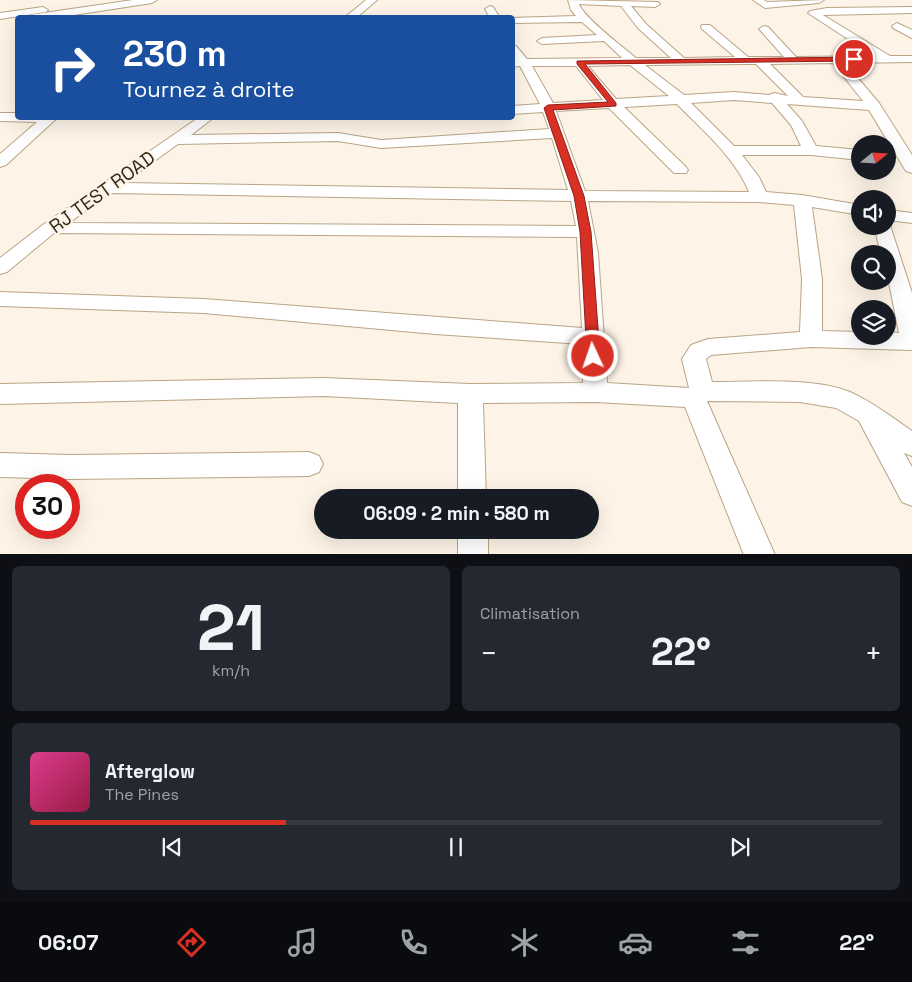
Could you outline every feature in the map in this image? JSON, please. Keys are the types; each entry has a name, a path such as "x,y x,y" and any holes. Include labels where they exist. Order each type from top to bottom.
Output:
{"street":[{"path":"19,15 20,0"},
{"path":"63,15 85,13 119,2 152,0"},
{"path":"354,15 372,0"},
{"path":"655,4 573,0 576,10 585,19 633,62 679,98 730,151 751,176 759,197"},
{"path":"758,0 765,5 819,0"},
{"path":"882,0 898,10"},
{"path":"23,15 71,3 84,6 85,13"},
{"path":"624,3 642,26 681,62"},
{"path":"888,59 813,13 827,11 912,10"},
{"path":"0,16 15,16"},
{"path":"0,22 15,17"},
{"path":"515,20 585,19"},
{"path":"898,26 912,35"},
{"path":"706,27 746,60"},
{"path":"764,29 792,60"},
{"path":"542,41 606,38"},
{"path":"519,63 912,58"},
{"path":"836,60 874,106 909,163"},
{"path":"760,61 798,100"},
{"path":"579,62 613,104 680,170"},
{"path":"519,63 548,108 579,196 586,232 596,392"},
{"path":"515,110 734,96 774,97 874,106"},
{"path":"774,97 797,124 811,150"},
{"path":"0,117 15,117"},
{"path":"3,156 48,120"},
{"name":"RJ TEST ROAD","path":"0,268 50,228 203,120"},
{"path":"174,140 338,137 354,139 369,144 381,144 557,133"},
{"path":"730,151 811,150 851,153"},
{"path":"896,159 909,163"},
{"path":"107,188 759,197 802,200 851,208"},
{"path":"802,200 812,279 810,338"},
{"path":"896,215 912,218"},
{"path":"50,228 586,232"},
{"path":"760,554 698,394 694,359 699,351 722,344 810,338 912,341 885,235"},
{"path":"0,299 204,306 592,337"},
{"path":"0,394 324,387 470,394 800,392 840,399 868,414 912,445"},
{"path":"470,394 472,489"},
{"path":"868,414 912,493"},
{"path":"0,465 70,467 309,464"},
{"path":"473,539 473,554"}],"route":[{"path":"593,356 586,232 579,196 548,108 613,104 579,62 854,59"}]}
